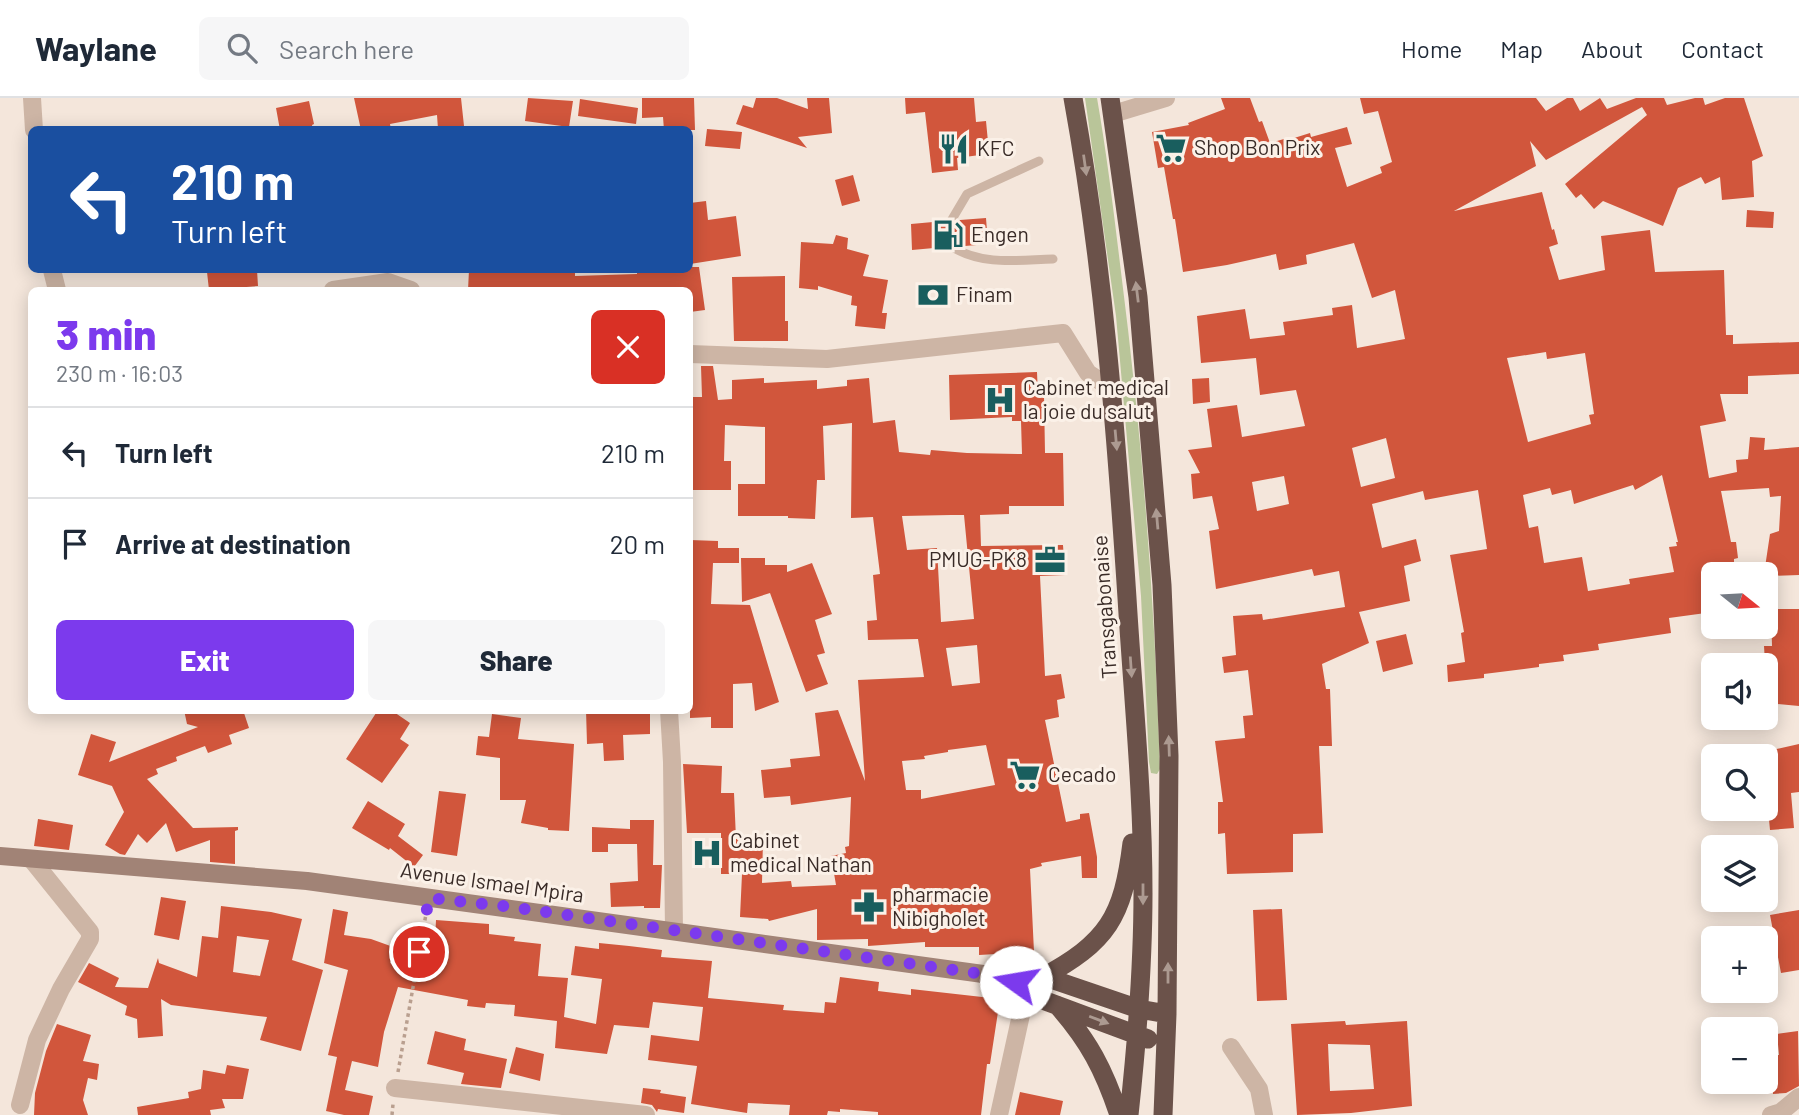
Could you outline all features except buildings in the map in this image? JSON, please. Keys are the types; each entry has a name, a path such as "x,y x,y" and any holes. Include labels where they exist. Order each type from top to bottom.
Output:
{"highway":[{"name":"Transgabonaise","path":"1073,98 1084,156 1112,389 1140,793 1143,893 1139,1009 1129,1115"},
{"path":"1111,106 1138,296 1162,584 1170,756 1163,1115"},
{"path":"1041,978 1090,947 1113,919 1127,884 1140,793"},
{"path":"1166,1045 1056,1004 1021,987 1031,977 1065,982 1139,1009 1167,1014"},
{"path":"1056,1004 1087,1041 1104,1071 1119,1115"}],"main road":[{"name":"Avenue Ismael Mpira","path":"0,856 307,881 503,906 983,974 1021,987"}],"street":[{"path":"32,98 34,126"},
{"path":"1111,106 1166,98"},
{"path":"354,287 388,282 402,287"},
{"path":"693,354 827,359 1063,333 1088,373 1112,389"},
{"path":"669,714 674,931"},
{"path":"20,1105 37,1040 61,989 90,939 90,932 32,860"},
{"path":"999,1115 1021,987"},
{"path":"1231,1047 1259,1089 1264,1115"},
{"path":"396,1088 646,1115"},
{"path":"1779,1114 1799,1097"}],"lane":[{"path":"951,221 967,194 1039,160"},
{"path":"953,247 968,256 999,260 1053,258"}],"path":[{"path":"392,1115 429,898"}],"green space":[{"path":"1085,98 1097,98 1113,206 1135,395 1155,644 1160,769 1157,774 1151,773 1149,762 1141,596 1116,316"}],"place":[{"name":"Shop Bon Prix","path":"1171,148"},
{"name":"KFC","path":"954,149"},
{"name":"Engen","path":"948,235"},
{"name":"Finam","path":"933,295"},
{"name":"Cabinet medical la joie du salut","path":"1000,400"},
{"name":"PMUG-PK8","path":"1050,560"},
{"name":"Cecado","path":"1025,775"},
{"name":"Cabinet medical Nathan","path":"707,853"},
{"name":"pharmacie Nibigholet","path":"869,907"}],"route":[{"path":"419,952 429,898 503,906 983,974 1016,982"}]}
